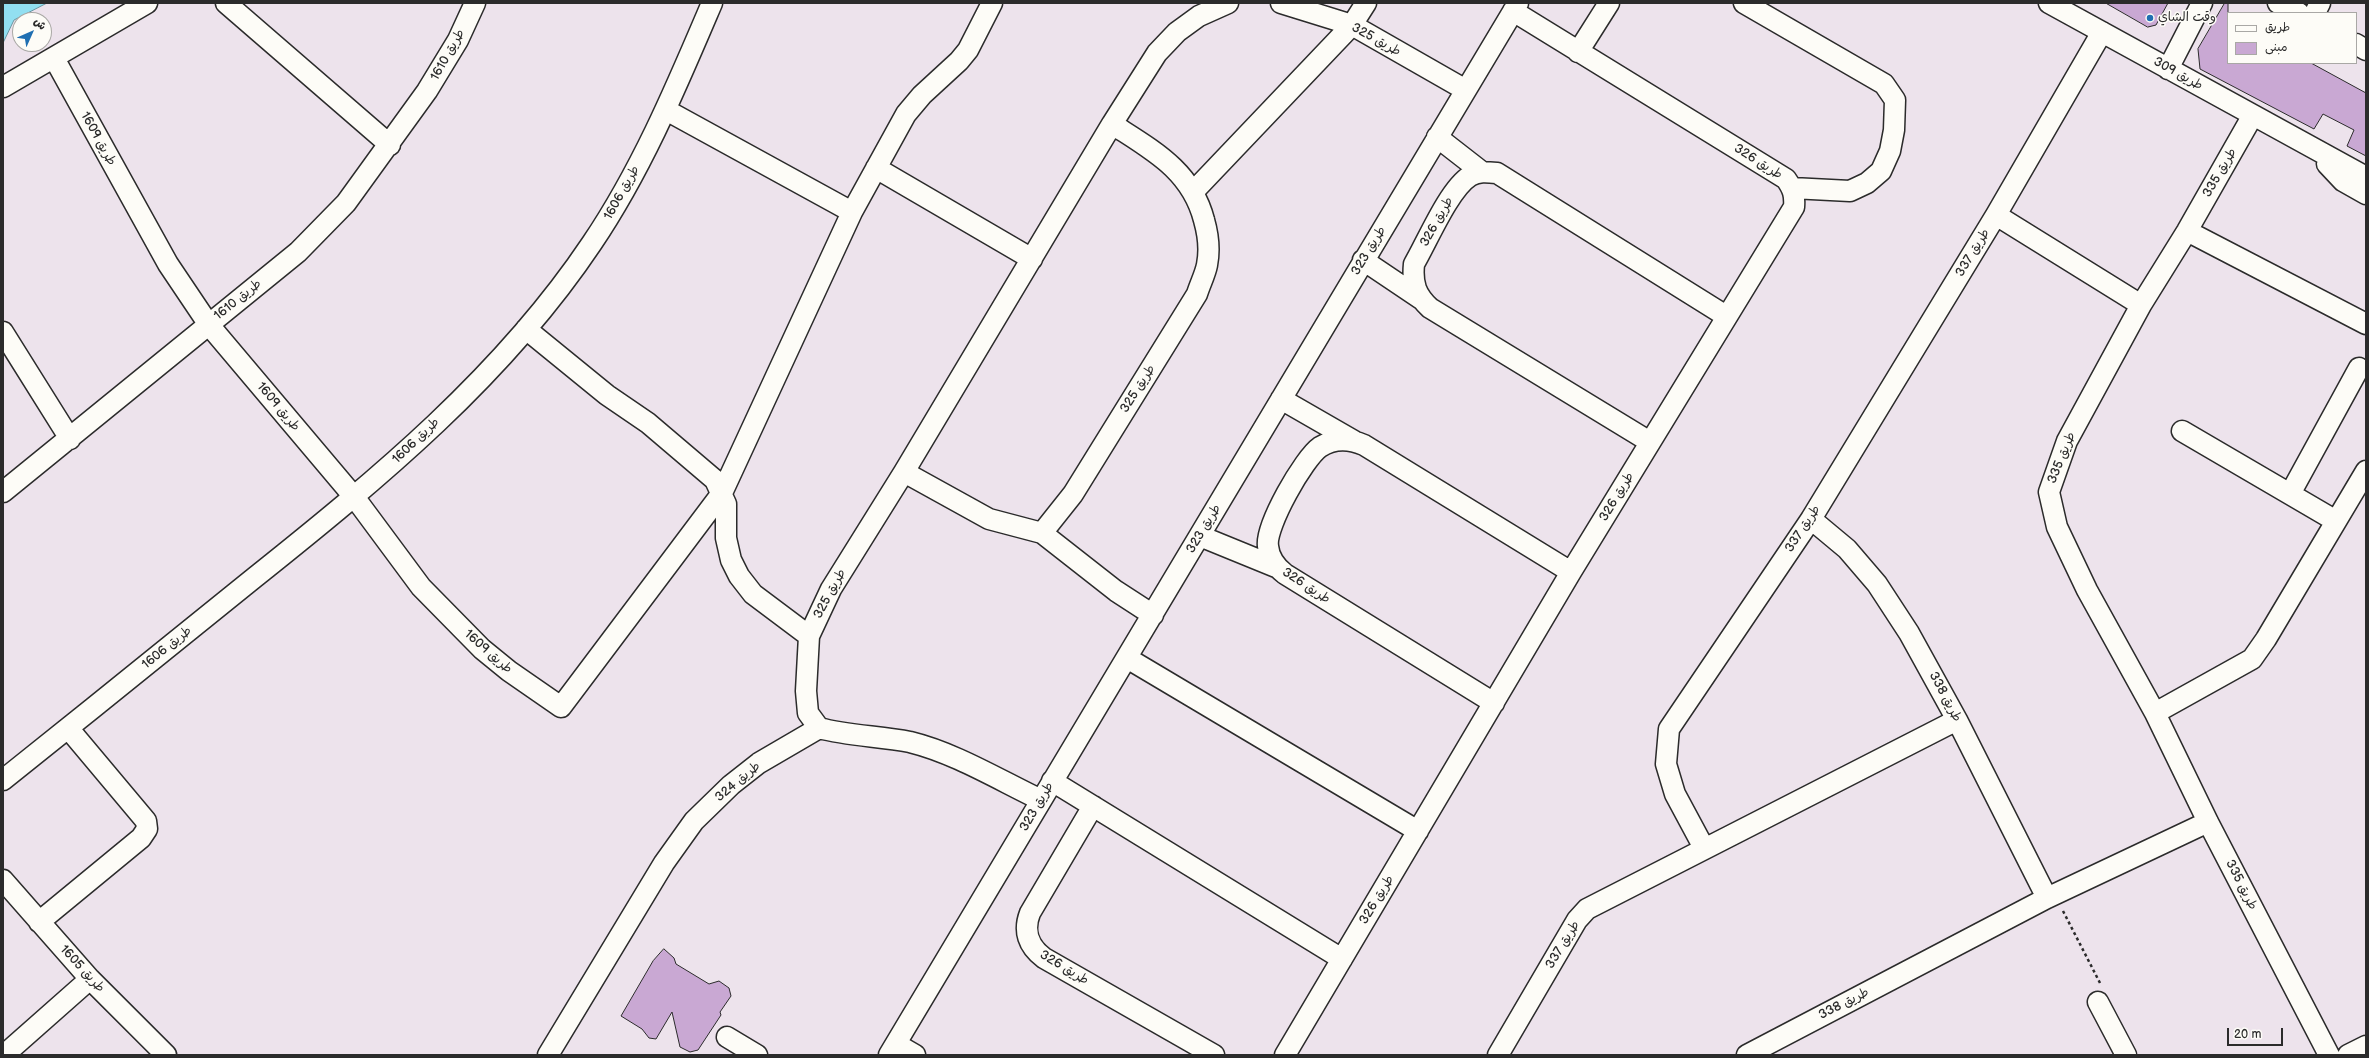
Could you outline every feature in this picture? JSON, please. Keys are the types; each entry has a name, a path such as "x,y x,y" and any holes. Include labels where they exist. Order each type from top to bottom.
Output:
{"street":[{"path":"3,87 147,3"},
{"path":"226,3 390,145"},
{"name":"طريق 1610","path":"3,492 298,252 346,203 390,145 431,85 458,40 475,3"},
{"name":"طريق 1606","path":"3,780 355,498 485,376 526,329 592,243 620,198 666,110 712,3"},
{"path":"722,493 852,212 876,168 914,104 952,68 968,50 992,3"},
{"name":"طريق 325","path":"819,728 808,713 806,691 808,636 831,588 904,472 1112,124 1157,53 1177,32 1199,16 1228,3"},
{"name":"طريق 325","path":"1281,3 1352,25 1464,90"},
{"path":"1193,192 1352,25 1366,3"},
{"path":"1578,52 1609,3"},
{"path":"1744,3 1884,84 1895,100 1894,130 1890,151 1881,171 1867,184 1850,191 1792,188"},
{"name":"طريق 309","path":"2049,3 2366,177"},
{"path":"2168,69 2202,3"},
{"path":"2278,3 2297,12"},
{"path":"2316,12 2320,3"},
{"name":"طريق 326","path":"1285,1055 1571,572 1794,207 1795,197 1792,188 1786,179 1578,52 1515,7"},
{"name":"طريق 323","path":"892,1049 1153,615 1464,90 1515,7"},
{"name":"طريق 337","path":"1704,848 1675,794 1666,764 1669,729 1810,519 1996,215 2102,32"},
{"path":"2357,45 2366,50"},
{"name":"طريق 1609","path":"54,58 168,264 209,325 355,498 421,587 482,649 509,671 561,707 722,493"},
{"path":"666,110 852,212"},
{"name":"طريق 335","path":"2252,115 2186,231 2141,305 2067,441 2049,492 2057,527 2084,583 2155,713 2208,822 2329,1055"},
{"name":"طريق 325","path":"1042,533 1073,494 1197,294 1207,264 1208,233 1200,203 1184,176 1160,156 1112,124"},
{"path":"1437,137 1482,172 1497,173 1726,316"},
{"name":"طريق 309","path":"2307,145 2343,180 2366,194"},
{"path":"876,168 1032,259"},
{"name":"طريق 326","path":"1482,172 1471,176 1454,192 1414,264 1412,277 1414,289 1421,300 1430,308 1650,442"},
{"name":"طريق 337","path":"1996,215 2141,305"},
{"path":"2186,231 2366,324"},
{"path":"1363,260 1421,300"},
{"path":"526,329 567,364 648,423 715,480 726,504 726,538 731,560 739,576 753,594 808,636"},
{"path":"3,332 70,439"},
{"path":"2290,494 2359,368"},
{"path":"1281,399 1354,441"},
{"path":"2182,431 2336,521"},
{"name":"طريق 326","path":"1494,703 1276,567 1268,546 1269,530 1304,464 1320,447 1331,442 1354,441 1364,445 1571,572"},
{"path":"2155,713 2252,658 2366,471"},
{"path":"904,472 989,519 1042,533 1116,590 1153,615"},
{"name":"طريق 338","path":"1810,519 1847,549 1877,584 1910,633 2051,896"},
{"path":"1200,536 1276,567"},
{"path":"1127,658 1418,831"},
{"name":"طريق 337","path":"1498,1055 1577,920 1586,909 1957,720"},
{"path":"39,922 141,838 147,830 146,821 68,728"},
{"path":"819,728 837,733 910,742 949,756 1041,800"},
{"name":"طريق 324","path":"548,1055 664,864 694,821 731,785 748,772 819,728"},
{"path":"1052,782 1342,959"},
{"name":"طريق 326","path":"1093,806 1030,912 1026,929 1032,946 1044,958 1214,1055"},
{"name":"طريق 338","path":"1747,1055 2051,896 2208,822"},
{"name":"طريق 1605","path":"3,880 90,979 166,1055"},
{"path":"13,1052 90,979"},
{"path":"2098,1002 2126,1055"},
{"path":"727,1037 757,1055"},
{"path":"2348,1055 2366,1046"},
{"path":"892,1049 915,1055"}],"path":[{"path":"2051,896 2101,983 2090,987 2098,1002"}],"water":[{"path":"3,3 47,3 30,12 12,12 12,24 3,43"}],"building":[{"path":"2106,3 2168,3 2156,25 2148,27"},
{"path":"2225,3 2228,3 2227,64 2313,64 2366,93 2366,156 2347,146 2354,130 2323,114 2314,129 2200,69 2198,49"},
{"path":"664,949 674,958 676,964 709,984 719,981 729,988 731,996 720,1012 721,1015 698,1050 690,1052 680,1047 672,1012 656,1039 649,1038 642,1029 621,1016 653,961"}],"place":[{"name":"وقت الشاي","path":"2150,18"}]}
